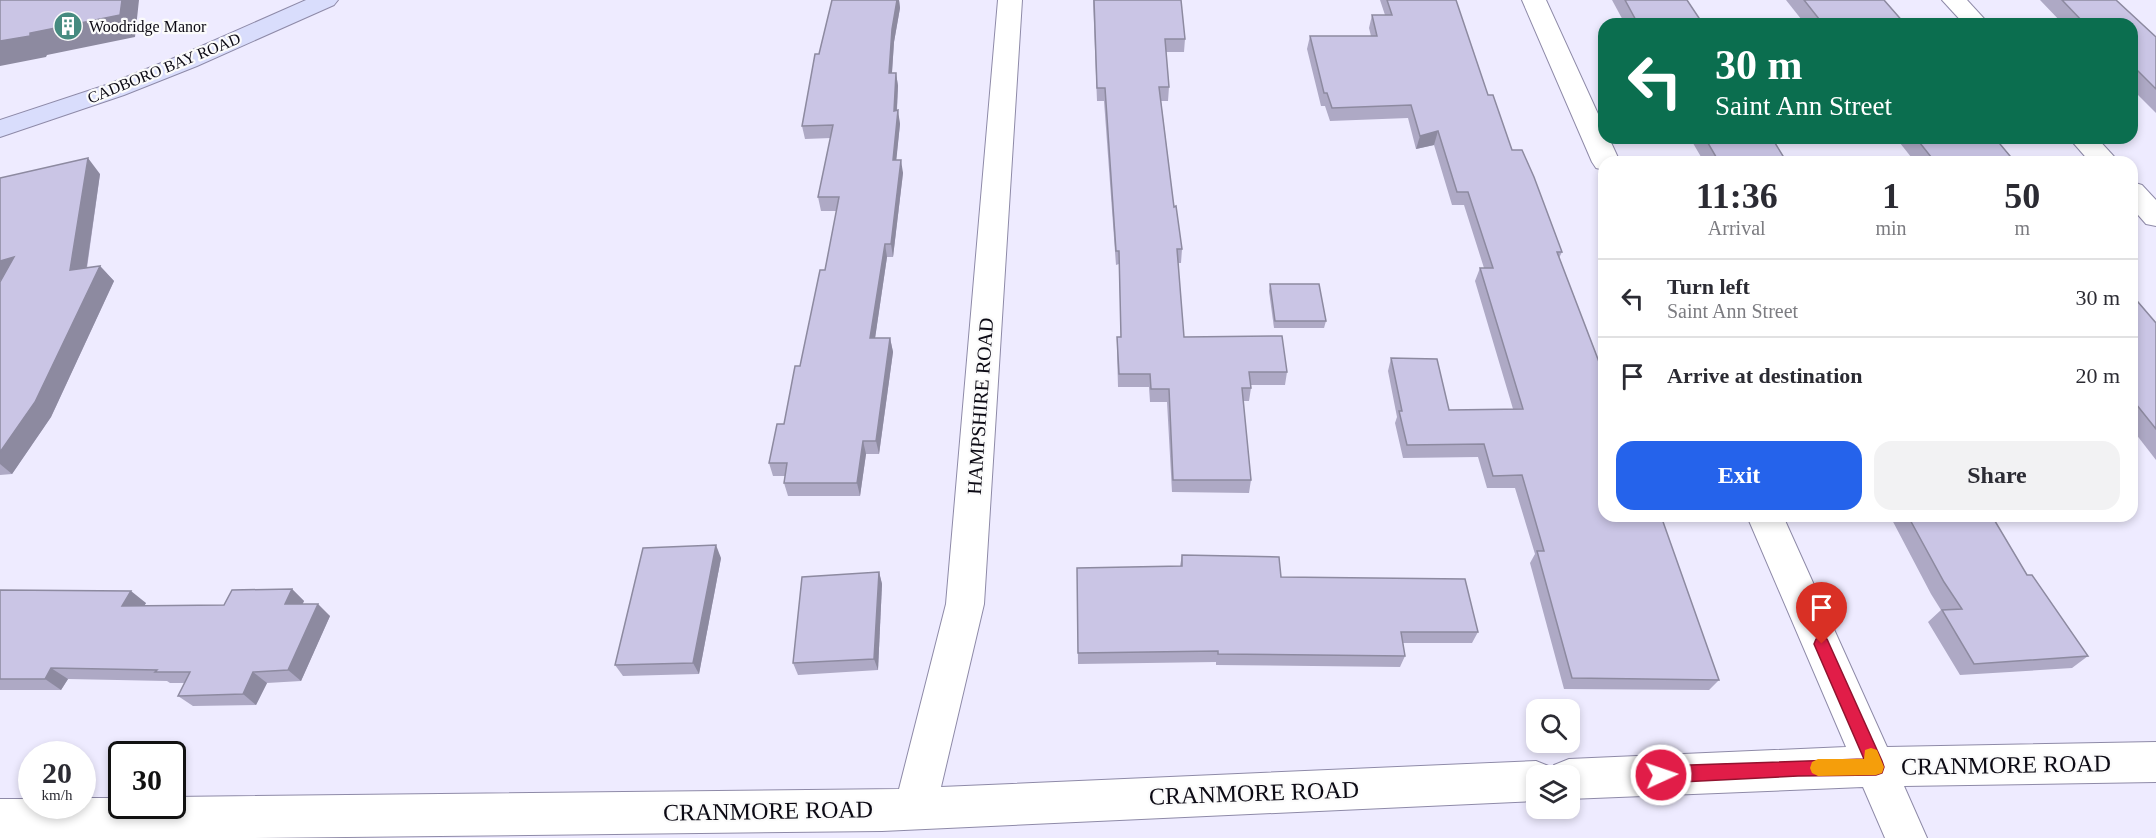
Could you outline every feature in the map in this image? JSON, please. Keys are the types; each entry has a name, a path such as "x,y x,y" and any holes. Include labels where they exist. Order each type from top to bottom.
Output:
{"main road":[{"name":"CADBORO BAY ROAD","path":"0,129 115,90 188,61 326,0"}],"street":[{"name":"HAMPSHIRE ROAD","path":"892,818 965,604 1010,0"},
{"path":"1534,0 1598,144"},
{"path":"1954,0 1971,18"},
{"path":"2088,144 2099,156"},
{"path":"2138,198 2156,217"},
{"path":"1767,522 1906,838"},
{"name":"CRANMORE ROAD","path":"1580,778 1798,768 2156,762"},
{"name":"CRANMORE ROAD","path":"0,820 892,818 1526,782"}],"building":[{"path":"0,0 122,0 120,15 0,41"},
{"path":"832,0 897,0 892,29 889,73 896,73 894,111 898,110 893,160 901,160 891,244 885,244 870,338 890,338 876,441 863,441 857,483 784,483 787,463 769,463 777,424 784,424 795,366 800,366 820,270 825,270 839,197 818,197 833,125 802,126 815,54 819,54"},
{"path":"1094,0 1181,0 1185,39 1165,39 1169,87 1159,87 1174,207 1176,206 1182,249 1177,249 1184,337 1282,336 1287,372 1249,372 1251,388 1242,388 1251,480 1173,480 1169,389 1151,389 1150,374 1119,374 1117,337 1121,337 1119,251 1116,251 1105,88 1097,88"},
{"path":"1387,0 1456,0 1488,95 1493,95 1512,150 1522,150 1534,177 1562,252 1557,252 1598,359 1598,522 1663,522 1719,680 1572,678 1537,551 1544,551 1522,475 1493,476 1484,444 1407,445 1391,358 1437,359 1449,410 1523,409 1480,268 1493,268 1468,192 1457,192 1438,131 1420,136 1411,105 1332,108 1327,93 1324,93 1310,36 1377,36 1372,15 1392,15"},
{"path":"1625,0 1687,0 1699,18 1635,18"},
{"path":"1804,0 1884,0 1900,18 1818,18"},
{"path":"2062,0 2116,0 2135,18 2079,18"},
{"path":"2138,20 2156,37 2156,89 2138,71"},
{"path":"1708,144 1776,144 1783,156 1716,156"},
{"path":"1921,144 2000,144 2010,156 1930,156"},
{"path":"88,158 70,270 100,266 35,402 0,452 0,282 14,257 0,261 0,178"},
{"path":"1270,284 1319,284 1326,321 1275,321"},
{"path":"2138,302 2156,323 2156,429 2138,406"},
{"path":"1911,522 1996,522 2027,575 2032,575 2088,656 1974,664 1942,610 1962,609 1944,582"},
{"path":"716,545 693,663 615,665 643,548"},
{"path":"1182,555 1279,557 1281,577 1465,579 1478,632 1401,632 1405,656 1218,654 1218,651 1078,653 1077,568 1182,566"},
{"path":"879,572 874,659 793,663 802,577"},
{"path":"292,589 285,604 318,604 288,670 253,672 243,694 178,696 190,672 51,668 45,679 0,679 0,590 131,591 122,606 224,605 232,590"}],"slow traffic":[{"path":"1818,768 1876,767 1871,756"}],"place":[{"name":"Woodridge Manor","path":"68,26"}],"route":[{"path":"1661,775 1798,768 1876,767 1822,644"}]}
